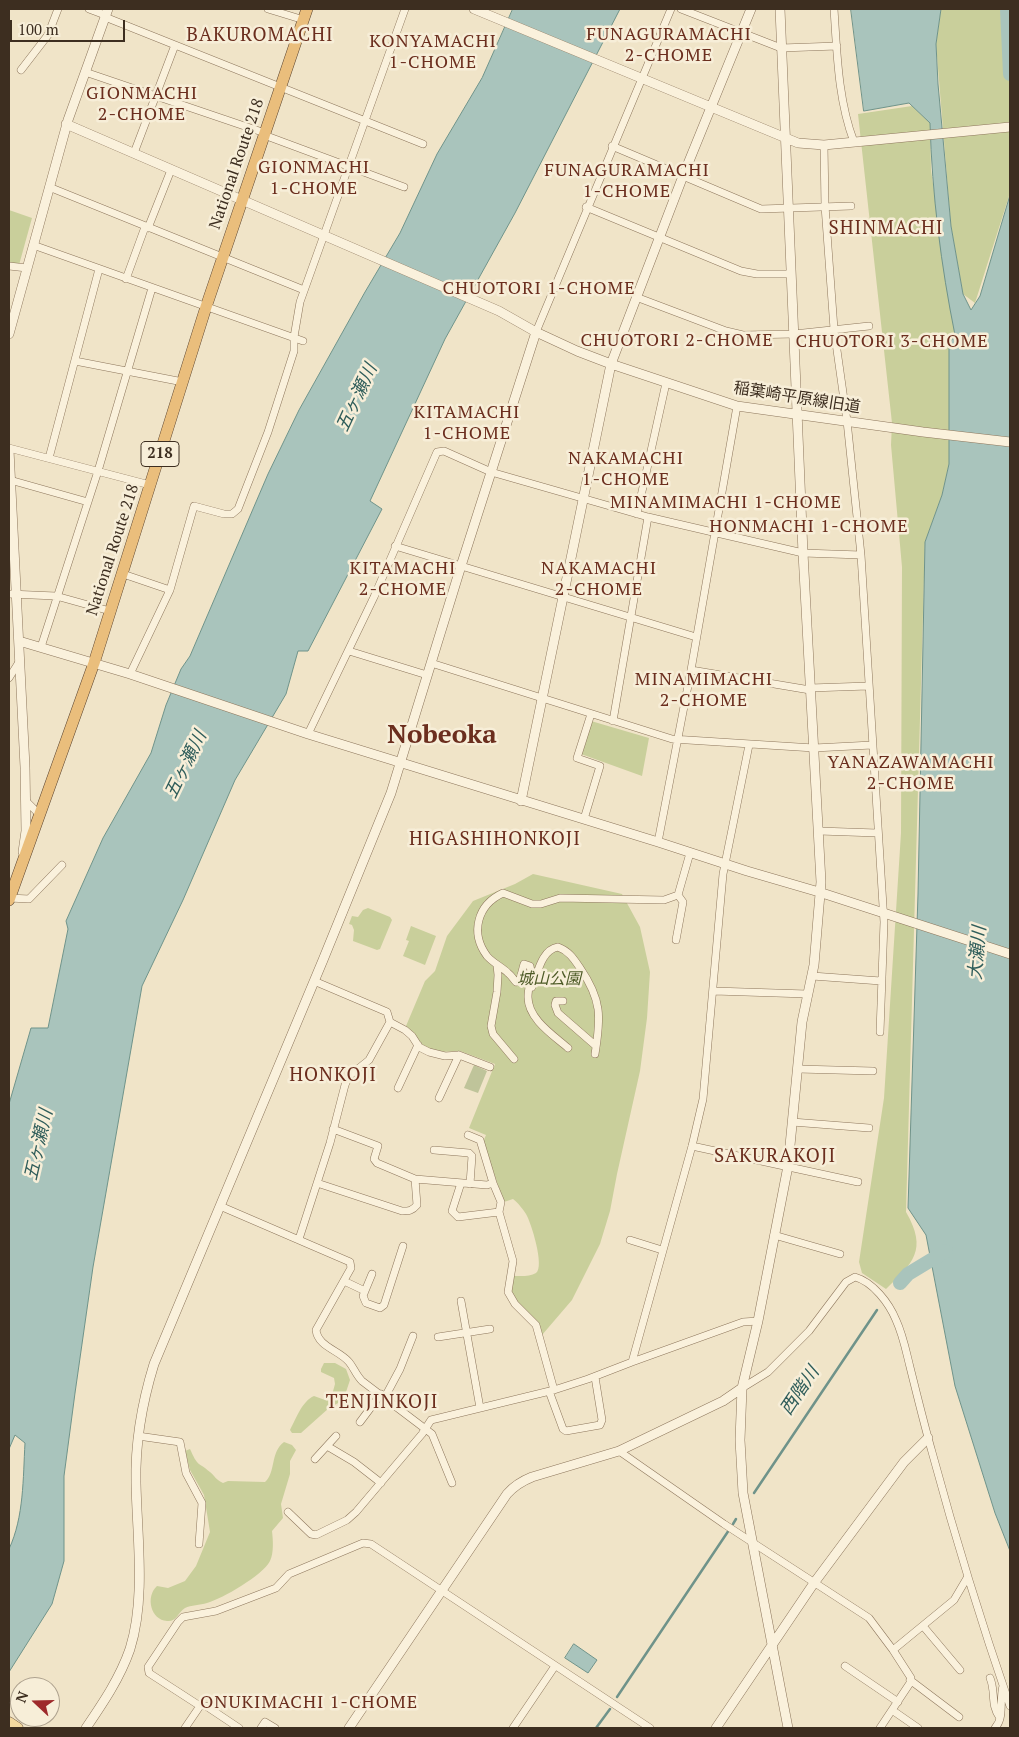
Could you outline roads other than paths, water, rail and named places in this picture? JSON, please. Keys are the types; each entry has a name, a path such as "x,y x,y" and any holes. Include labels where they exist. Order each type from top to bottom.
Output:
{"highway":[{"name":"National Route 218","path":"9,899 20,873 94,663 206,307 306,14"}],"main road":[{"path":"9,1722 18,1728"}],"street":[{"path":"20,70 48,35 58,9"},
{"path":"89,9 106,14 174,45 423,144"},
{"path":"268,9 306,14"},
{"path":"130,674 170,590 194,506 224,514 232,514 238,509 271,423 294,351 294,336 304,290 405,9"},
{"path":"474,9 489,13 798,143 824,145 1010,127"},
{"path":"86,1728 124,1666 135,1628 139,1586 136,1482 138,1436 141,1413 154,1364 391,793 536,332 586,207 670,9"},
{"path":"681,9 781,48 837,46"},
{"path":"521,801 611,364 683,176 751,9"},
{"path":"780,9 803,553 821,882 812,976 802,1022 788,1166 758,1321 742,1388 740,1440 743,1493 788,1728"},
{"path":"834,9 843,101 856,142"},
{"path":"9,334 66,124 106,14"},
{"path":"134,153 174,45"},
{"path":"85,72 156,95 404,187"},
{"name":"稲葉崎平原線旧道","path":"66,124 499,310 536,332 611,364 666,383 736,406 1010,442"},
{"path":"824,145 825,206 834,329 847,421 861,555 884,922 880,1032"},
{"path":"612,146 761,208 851,206"},
{"path":"126,279 171,170"},
{"path":"49,187 304,290"},
{"path":"586,207 741,271 757,274 791,274"},
{"path":"33,245 206,307 294,336 303,341"},
{"path":"9,266 27,268"},
{"path":"49,458 99,269"},
{"path":"41,647 56,596 98,472 152,288"},
{"path":"636,297 726,331 743,335 794,334 869,326"},
{"path":"75,361 183,382"},
{"path":"637,514 666,383"},
{"path":"658,842 691,670 736,406"},
{"path":"20,873 26,831 26,801 19,641 13,594 9,449 150,485"},
{"path":"308,734 374,597 437,452 444,450 491,472 648,517 803,553 861,555"},
{"path":"10,480 88,502"},
{"path":"614,721 648,517"},
{"path":"395,546 696,637"},
{"path":"123,574 170,590"},
{"path":"13,594 56,596 110,611"},
{"path":"19,641 130,674 289,728 658,842 725,865 819,892 1010,954"},
{"path":"348,651 427,675"},
{"path":"9,678 19,662"},
{"path":"431,663 672,739 814,748 872,745"},
{"path":"691,670 810,689 868,686"},
{"path":"584,819 600,766 577,758 591,714"},
{"path":"632,1362 692,1146 703,1099 725,865 749,745"},
{"path":"26,801 40,815"},
{"path":"819,831 877,833"},
{"path":"678,895 690,853"},
{"path":"9,899 29,899 62,865"},
{"path":"568,1048 533,1015 528,1003 528,989 532,972 530,966 524,964 520,979 516,982 508,973 497,966 480,945 477,924 482,910 495,897 503,893 532,904 541,904 560,898 664,900 678,895"},
{"path":"676,940 683,902 678,895"},
{"path":"528,1003 544,957 551,949 556,947 566,950 582,970 595,994 599,1018 595,1054"},
{"path":"497,966 497,992 491,1026 493,1034 514,1059"},
{"path":"812,976 881,981"},
{"path":"314,981 387,1012 390,1022 412,1036 419,1047 445,1056 459,1055 490,1067"},
{"path":"714,991 807,994"},
{"path":"563,1001 556,1001 555,1005 558,1013 596,1046"},
{"path":"299,1239 349,1076 369,1060 390,1022"},
{"path":"398,1088 418,1045"},
{"path":"439,1098 459,1055"},
{"path":"798,1070 873,1072"},
{"path":"792,1122 869,1128"},
{"path":"333,1129 378,1146 374,1159 377,1163 415,1179 487,1185 493,1183"},
{"path":"468,1134 480,1140 501,1202 499,1212 513,1260 508,1292 515,1304 536,1325 562,1428 566,1431 600,1425 602,1420 595,1377"},
{"path":"692,1146 858,1182"},
{"path":"434,1150 469,1153 472,1156 470,1184"},
{"path":"317,1183 402,1211 409,1211 413,1210 417,1205 415,1179"},
{"path":"461,1183 452,1211 454,1215 458,1217 499,1212"},
{"path":"220,1206 350,1262 351,1268 316,1330 316,1336 348,1362 360,1379 432,1434 452,1483"},
{"path":"774,1235 840,1254"},
{"path":"630,1240 662,1250"},
{"path":"372,1274 363,1296 366,1304 380,1308 384,1305 404,1246"},
{"path":"350,1728 513,1487 532,1477 619,1451 723,1401 768,1372 809,1331 846,1282 855,1277 861,1279 880,1294 896,1319 905,1345 928,1438 967,1578 1010,1706"},
{"path":"344,1281 365,1290"},
{"path":"461,1301 480,1408"},
{"path":"288,1512 311,1534 316,1535 347,1520 356,1512 431,1420 552,1391 595,1377 742,1322 758,1321"},
{"path":"438,1337 490,1329"},
{"path":"360,1422 383,1396 400,1369 412,1336"},
{"path":"138,1436 180,1442 186,1473 202,1503 199,1544"},
{"path":"315,1459 336,1436"},
{"path":"716,1728 814,1583 904,1462 928,1438"},
{"path":"327,1446 354,1462 381,1483"},
{"path":"619,1451 724,1524 869,1618 911,1678 898,1702 880,1728"},
{"path":"239,1728 206,1706 200,1706 149,1673 148,1668 178,1622 183,1617 216,1611 260,1595 276,1588 289,1574 362,1543 371,1544 650,1728"},
{"path":"893,1650 954,1600 967,1578"},
{"path":"923,1626 960,1670"},
{"path":"513,1728 555,1666"},
{"path":"845,1666 898,1702"},
{"path":"990,1678 993,1686 992,1698 995,1712 1000,1718"},
{"path":"910,1680 959,1718"},
{"path":"995,1728 999,1724 1000,1696 1003,1686"},
{"path":"185,1728 200,1706"},
{"path":"892,1710 918,1728"},
{"path":"261,1728 265,1722 275,1728"}],"water":[{"name":"五ヶ瀬川","path":"513,9 620,9 515,213 445,339 370,501 382,509 308,651 298,651 286,694 235,780 183,900 142,986 93,1267 75,1393 64,1476 64,1561 52,1604 9,1672 9,1549 18,1524 20,1511 25,1443 15,1435 9,1449 9,1104 31,1028 48,1028 68,929 66,921 103,838 151,753 166,705 181,669 190,656 268,474 299,410 400,233 437,154 482,78"},
{"path":"851,9 941,9 936,44 951,226 963,294 971,310 980,296 1010,195 1010,1551 995,1513 955,1386 926,1235 908,1208 918,894 925,542 942,495 949,464 949,344 955,335 945,283 938,230 930,123 909,103 864,111"},
{"path":"574,1644 597,1660 588,1673 565,1658"}],"waterway":[{"name":"大瀬川","path":"1007,9 1010,74"},
{"name":"西階川","path":"900,1283 908,1274 946,1251"},
{"name":"西階川","path":"754,1493 877,1310"},
{"path":"733,1524 736,1519"},
{"path":"617,1697 729,1530"},
{"path":"596,1728 610,1709"}],"district":[{"name":"BAKUROMACHI","path":"260,36"},
{"name":"FUNAGURAMACHI 2-CHOME","path":"669,45"},
{"name":"KONYAMACHI 1-CHOME","path":"433,52"},
{"name":"GIONMACHI 2-CHOME","path":"142,104"},
{"name":"GIONMACHI 1-CHOME","path":"314,178"},
{"name":"FUNAGURAMACHI 1-CHOME","path":"627,181"},
{"name":"SHINMACHI","path":"886,229"},
{"name":"CHUOTORI 1-CHOME","path":"539,289"},
{"name":"CHUOTORI 2-CHOME","path":"677,341"},
{"name":"CHUOTORI 3-CHOME","path":"892,342"},
{"name":"KITAMACHI 1-CHOME","path":"467,423"},
{"name":"NAKAMACHI 1-CHOME","path":"626,469"},
{"name":"MINAMIMACHI 1-CHOME","path":"726,503"},
{"name":"HONMACHI 1-CHOME","path":"809,527"},
{"name":"KITAMACHI 2-CHOME","path":"403,579"},
{"name":"NAKAMACHI 2-CHOME","path":"599,579"},
{"name":"MINAMIMACHI 2-CHOME","path":"704,690"},
{"name":"Nobeoka","path":"442,736"},
{"name":"YANAZAWAMACHI 2-CHOME","path":"911,773"},
{"name":"HIGASHIHONKOJI","path":"495,840"},
{"name":"HONKOJI","path":"333,1076"},
{"name":"SAKURAKOJI","path":"775,1157"},
{"name":"TENJINKOJI","path":"382,1403"},
{"name":"ONUKIMACHI 1-CHOME","path":"309,1703"}],"park label":[{"name":"城山公園","path":"549,979"}]}
